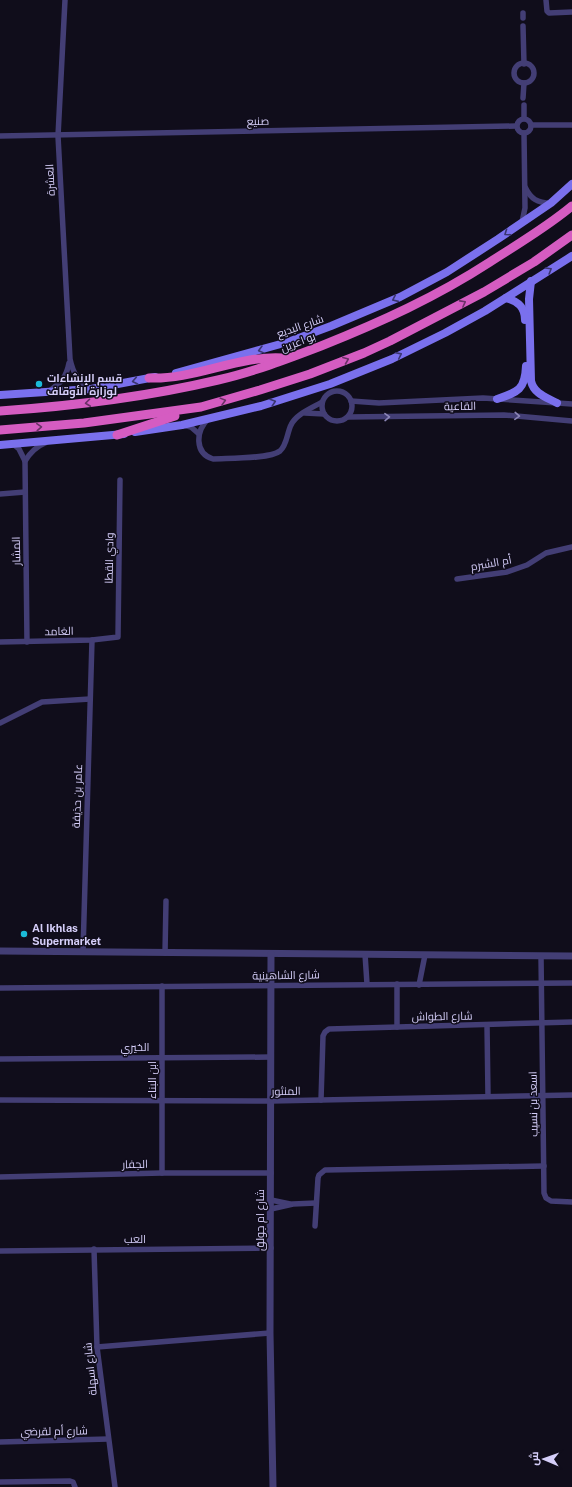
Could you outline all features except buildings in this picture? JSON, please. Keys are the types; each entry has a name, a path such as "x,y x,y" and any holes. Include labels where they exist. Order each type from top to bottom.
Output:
{"highway":[{"name":"بو اعرين","path":"0,411 71,406 124,399 219,380 288,359 388,319 442,291 525,240 572,206"},
{"path":"117,435 201,407 310,374 364,353 390,341 513,276 572,235"},
{"path":"149,378 171,377 272,357 288,359"},
{"path":"0,430 84,423 201,407"}],"main road":[{"name":"شارع البديع","path":"0,395 91,389 203,366 288,342 400,297 447,272 551,203 572,184"},
{"path":"0,445 117,435 182,425 261,406 330,384 392,359 446,333 506,298 572,256"},
{"path":"531,281 532,387 536,392 557,403"},
{"path":"497,399 518,391 523,383 526,372 524,310 514,299 506,298"}],"street":[{"name":"العشرة","path":"65,0 58,136 70,359 72,370 78,380 91,389"},
{"path":"546,0 549,13 572,12"},
{"path":"523,26 524,64"},
{"path":"520,64 524,64 531,67 533,74 531,80 524,83 520,82 514,76 516,67 520,64"},
{"path":"523,98 524,83"},
{"path":"524,105 524,118"},
{"path":"524,118 529,120 531,125 529,131 524,133 518,131 516,126 518,120 524,118"},
{"path":"531,125 572,125"},
{"name":"صنيع","path":"0,136 516,126"},
{"path":"521,224 525,211 524,133"},
{"path":"524,185 533,200 551,203"},
{"name":"العشرة","path":"46,392 61,382 68,372 70,359"},
{"path":"330,392 343,392 351,401 352,406 348,417 342,421 335,422 324,414 322,402 325,396 330,392"},
{"name":"القاعية","path":"351,401 370,403 455,399 497,399 572,404"},
{"path":"209,419 203,423 199,434 202,451 207,458 214,460 270,456 283,448 290,426 295,418 322,402"},
{"path":"305,413 324,414"},
{"name":"القاعية","path":"348,417 504,416 572,421"},
{"path":"182,425 191,427 199,434"},
{"path":"13,444 19,449 25,461 31,452 39,445 49,441"},
{"name":"المشار","path":"25,461 26,642"},
{"name":"وادي القطا","path":"118,637 120,480"},
{"path":"0,494 25,492"},
{"name":"أم الشبرم","path":"457,579 507,572 527,565 546,553 572,547"},
{"name":"الغامد","path":"0,642 92,640 118,637"},
{"name":"عامر بن حذيفة","path":"83,952 92,640"},
{"path":"0,723 42,702 90,699"},
{"path":"165,953 166,901"},
{"name":"شارع الشاهينية","path":"0,951 572,956"},
{"name":"شارع ام جولق","path":"271,954 270,1333 273,1487"},
{"path":"366,954 367,984"},
{"path":"419,984 425,955"},
{"name":"اسعد بن نسيب","path":"541,956 544,1193 546,1198 551,1201 572,1202"},
{"name":"شارع الشاهينية","path":"0,988 572,982"},
{"name":"شارع الطواش","path":"397,984 397,1027"},
{"name":"ابن البناء","path":"162,986 162,1173"},
{"name":"شارع الطواش","path":"321,1100 323,1041 325,1032 329,1029 572,1022"},
{"name":"شارع الطواش","path":"487,1025 488,1096"},
{"name":"الخيري","path":"0,1059 271,1057"},
{"name":"المنثور","path":"0,1100 271,1101 572,1095"},
{"path":"315,1226 318,1178 322,1172 329,1170 544,1166"},
{"name":"الجفار","path":"0,1177 162,1173 271,1173"},
{"path":"271,1200 293,1204"},
{"path":"271,1209 293,1204 316,1203"},
{"name":"العب","path":"0,1251 271,1248"},
{"name":"شارع اسهلة","path":"94,1249 97,1347 115,1487"},
{"path":"97,1347 270,1333"},
{"name":"شارع أم لقرضي","path":"0,1442 108,1439"},
{"path":"0,1482 70,1481 73,1482 75,1487"}],"place":[{"name":"قسم الإنشاءات لوزارة الأوقاف","path":"39,384"},
{"name":"Al Ikhlas Supermarket","path":"24,934"}]}
